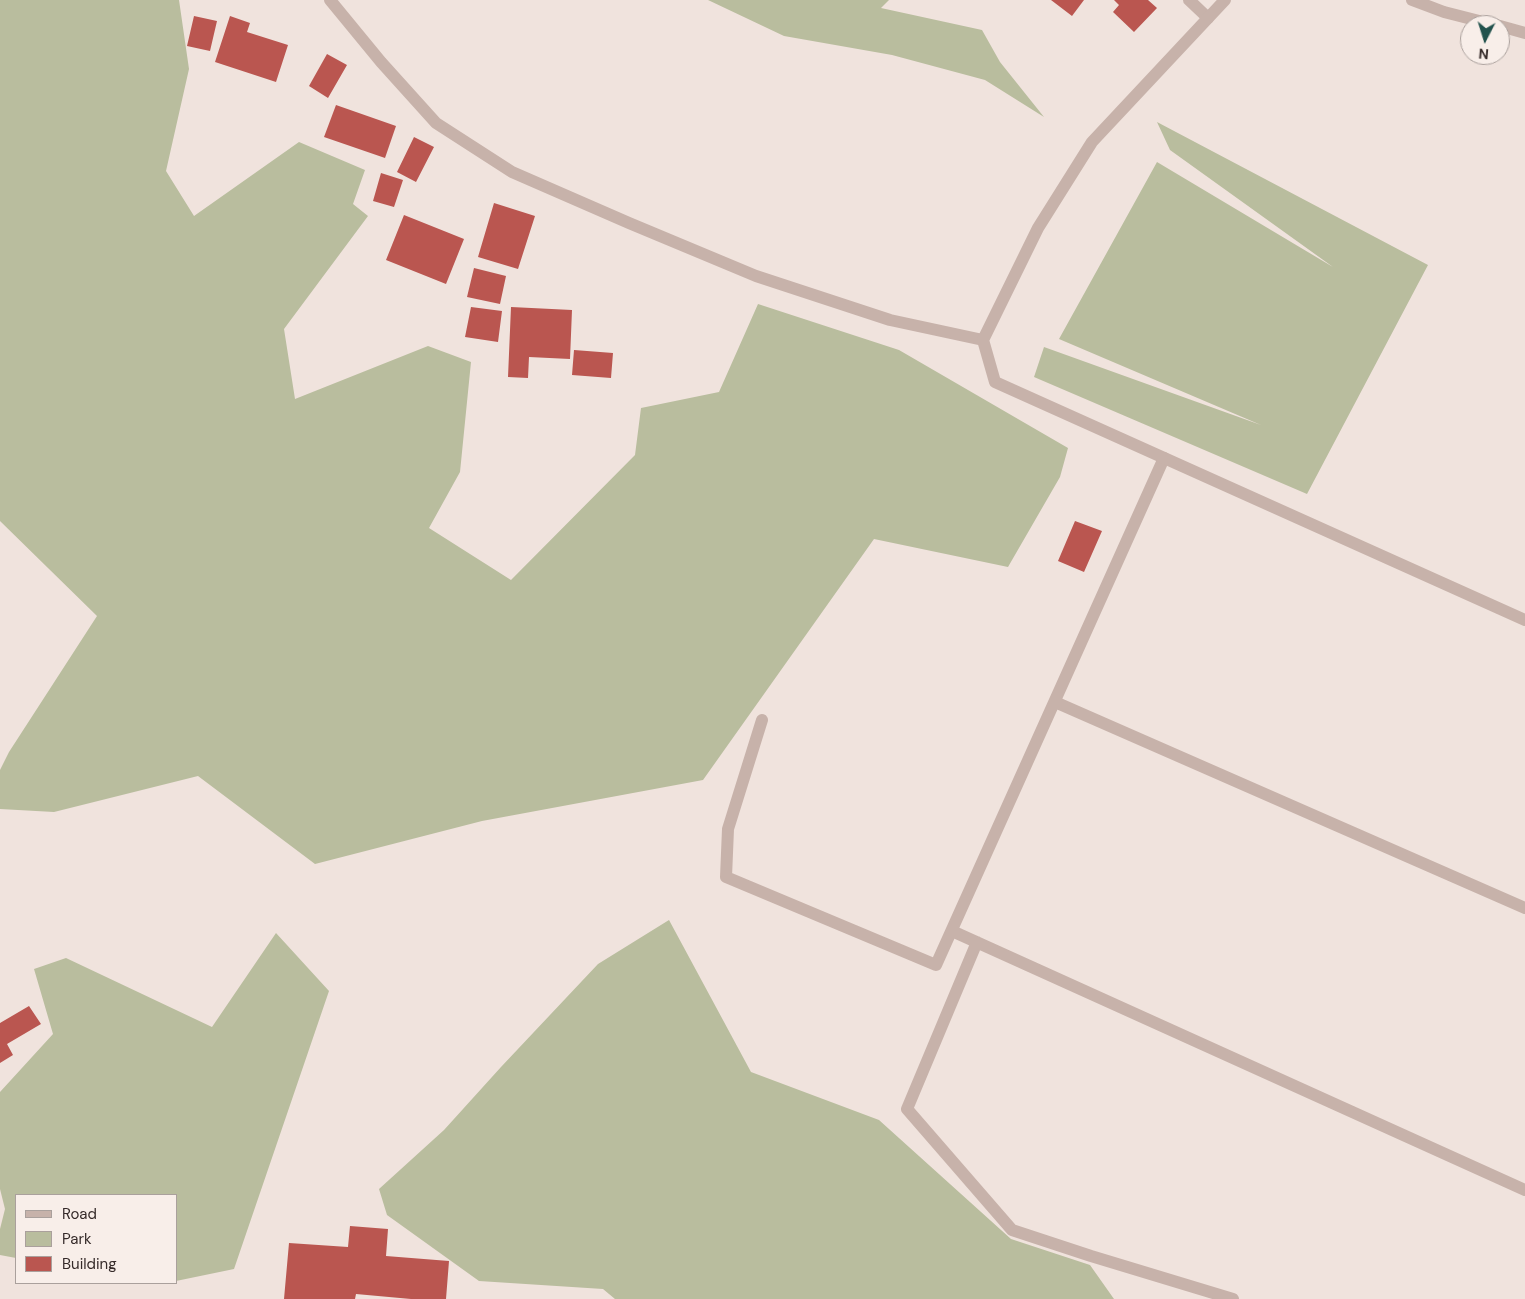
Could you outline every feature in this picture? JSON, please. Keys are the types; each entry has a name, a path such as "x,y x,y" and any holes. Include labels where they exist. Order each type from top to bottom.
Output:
{"street":[{"path":"330,0 381,62 436,123 512,172 756,276 890,320 983,340"},
{"path":"1189,0 1208,18"},
{"path":"1225,0 1092,142 1038,228 983,340 995,382 1525,620"},
{"path":"1412,0 1460,16"},
{"path":"1510,29 1525,33"},
{"path":"762,720 728,830 726,877 936,965 1164,458"},
{"path":"1055,702 1525,908"},
{"path":"952,931 1525,1190"},
{"path":"977,942 907,1108 1012,1230 1233,1299"}],"green space":[{"path":"0,0 179,0 189,69 166,171 194,216 299,142 365,170 353,204 368,216 284,329 295,399 428,346 471,362 460,472 429,528 511,580 635,455 641,408 719,392 758,304 899,350 1068,448 1060,477 1008,567 874,539 703,780 482,821 315,864 198,776 54,812 0,809 0,770 9,752 97,616 0,521"},
{"path":"708,0 889,0 881,8 982,30 1000,62 1044,117 985,80 892,55 784,36"},
{"path":"1157,122 1428,265 1307,494 1034,377 1044,347 1261,425 1059,339 1157,162 1333,267 1170,150"},
{"path":"669,920 751,1072 879,1120 1011,1239 1090,1265 1114,1299 615,1299 603,1289 479,1281 387,1215 379,1189 444,1130 598,964"},
{"path":"276,933 329,991 234,1269 178,1281 178,1194 15,1194 15,1258 0,1255 0,1229 5,1209 0,1189 0,1092 53,1034 34,969 66,958 212,1027"}],"building":[{"path":"1051,0 1084,0 1072,16"},
{"path":"1114,0 1148,0 1157,8 1134,32 1113,12 1119,5"},
{"path":"194,16 217,21 210,51 187,46"},
{"path":"230,16 250,23 247,32 288,45 276,82 215,62"},
{"path":"327,54 347,65 328,98 309,86"},
{"path":"336,105 396,126 385,158 324,137"},
{"path":"414,137 434,147 416,182 397,172"},
{"path":"381,173 403,180 394,207 373,201"},
{"path":"494,203 535,216 518,269 478,257"},
{"path":"404,215 464,239 446,284 386,260"},
{"path":"474,268 506,276 500,304 467,297"},
{"path":"471,307 502,311 498,342 465,337"},
{"path":"511,307 572,310 570,359 529,357 528,378 508,377"},
{"path":"574,350 613,353 611,378 572,375"},
{"path":"1075,521 1102,531 1084,572 1058,561"},
{"path":"29,1006 41,1024 7,1044 13,1055 0,1063 0,1023"},
{"path":"350,1226 388,1229 386,1256 449,1261 446,1299 411,1299 356,1294 355,1299 284,1299 289,1243 348,1247"}]}
